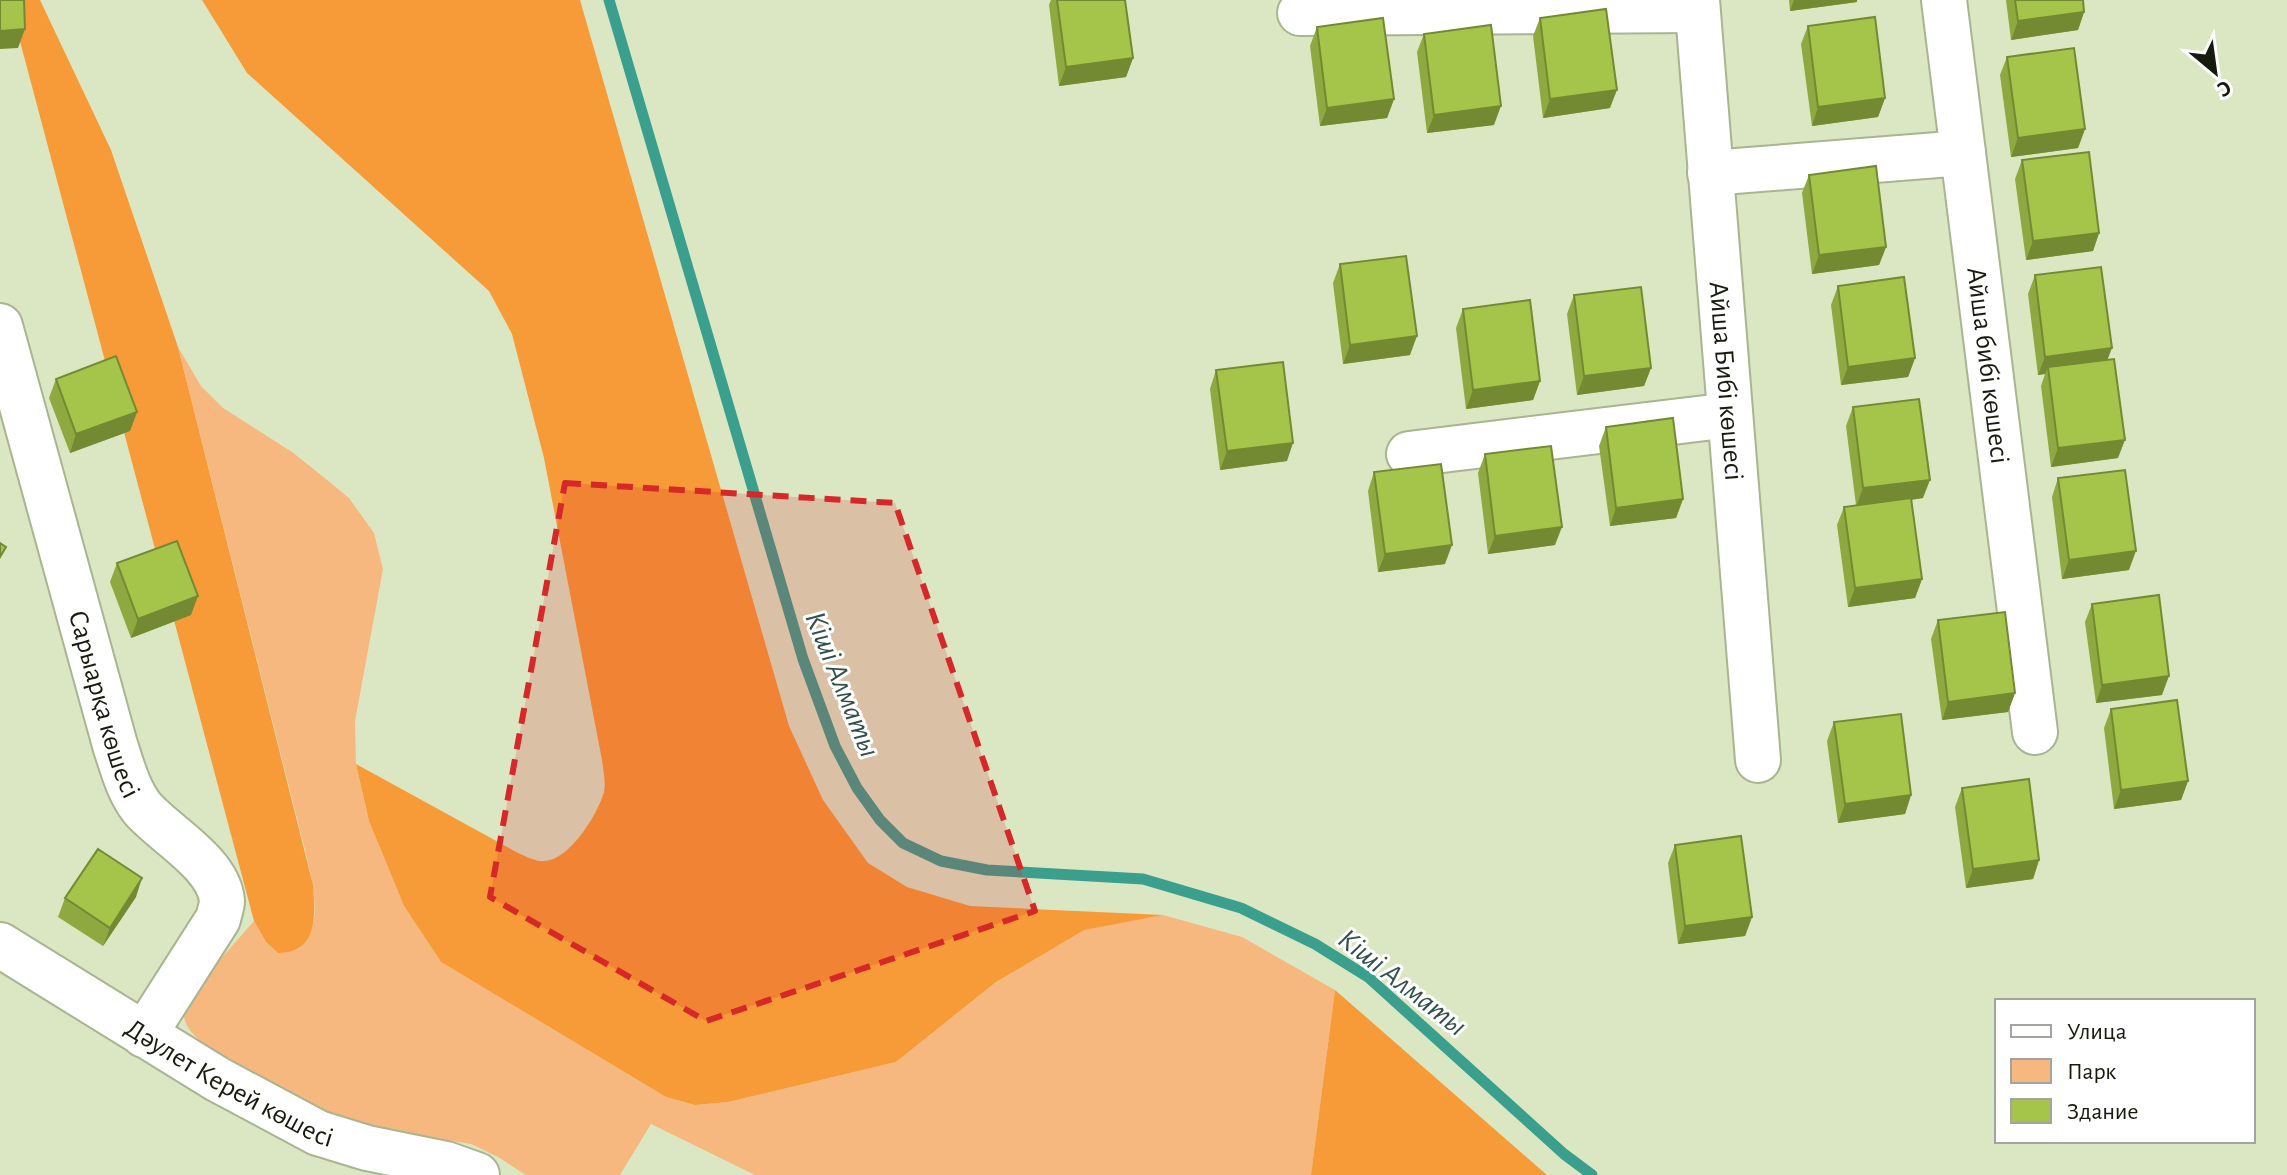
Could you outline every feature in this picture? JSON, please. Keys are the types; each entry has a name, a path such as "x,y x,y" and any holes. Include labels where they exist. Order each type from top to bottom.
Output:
{"street":[{"name":"Айша бибі көшесі","path":"1944,0 2035,732"},
{"path":"1300,13 1697,5"},
{"name":"Айша Бибі көшесі","path":"1697,5 1758,760"},
{"path":"1710,173 1963,153"},
{"name":"Сарыарқа көшесі","path":"0,326 110,730 129,785 142,807 202,862 215,881 222,901 218,919 144,1035"},
{"path":"1409,454 1730,415"},
{"name":"Дәулет Керей көшесі","path":"0,945 217,1079 318,1133 367,1148 446,1164 477,1175"}],"highlighted area":[{"path":"565,483 895,503 1035,911 706,1021 490,897"}],"green space":[{"path":"178,347 201,386 223,408 292,452 349,498 374,533 383,569 355,721 356,764 369,821 404,906 441,962 666,1097 695,1105 728,1102 896,1062 996,982 1084,929 1163,915 1242,937 1335,990 1311,1175 755,1175 651,1124 620,1175 526,1175 471,1144 347,1124 201,1042 185,1022 187,997 254,921 266,942 278,953 295,949 306,940 313,927 315,911 307,860"}],"shaded area":[{"path":"9,0 40,0 111,150 178,347 313,885 312,930 301,946 291,951 278,953 266,942 254,921"},
{"path":"202,0 580,0 789,726 823,800 868,863 907,887 970,906 1163,915 1084,930 996,982 896,1062 728,1102 695,1105 666,1097 441,962 404,906 369,821 356,764 520,854 541,861 554,859 572,845 589,824 604,792 602,760 544,458 512,334 489,291 247,73"},
{"path":"1335,990 1547,1175 1311,1175"}],"building":[{"path":"0,0 24,0 25,29 0,31"},
{"path":"1057,0 1125,0 1133,58 1066,67"},
{"path":"2015,0 2083,0 2084,12 2018,21"},
{"path":"1606,9 1617,90 1550,99 1540,18"},
{"path":"1875,17 1885,98 1818,107 1808,26"},
{"path":"1383,18 1394,99 1327,108 1317,27"},
{"path":"1491,25 1501,106 1434,115 1424,34"},
{"path":"2074,48 2085,129 2018,138 2007,57"},
{"path":"2089,152 2099,233 2033,241 2022,160"},
{"path":"1876,166 1886,247 1819,255 1809,175"},
{"path":"1406,256 1417,336 1350,345 1340,264"},
{"path":"2101,267 2112,348 2045,357 2035,275"},
{"path":"1904,277 1915,358 1848,367 1838,286"},
{"path":"1641,287 1651,368 1584,376 1574,295"},
{"path":"1530,300 1540,381 1473,390 1463,309"},
{"path":"116,356 137,412 76,434 56,379"},
{"path":"2114,359 2125,440 2058,448 2048,367"},
{"path":"1283,362 1293,443 1227,451 1216,370"},
{"path":"1919,399 1930,480 1863,488 1853,407"},
{"path":"1673,418 1683,499 1616,508 1606,427"},
{"path":"1551,446 1562,527 1495,536 1485,454"},
{"path":"1441,464 1452,545 1385,554 1374,472"},
{"path":"2125,470 2136,551 2069,560 2058,478"},
{"path":"1911,498 1922,579 1855,588 1844,507"},
{"path":"177,541 198,596 138,619 117,563"},
{"path":"0,543 6,547 0,557"},
{"path":"2159,595 2169,676 2102,685 2092,604"},
{"path":"2005,612 2015,693 1948,702 1938,620"},
{"path":"2177,700 2188,781 2121,790 2111,709"},
{"path":"1901,714 1911,795 1845,804 1834,722"},
{"path":"2029,779 2039,860 1973,869 1962,788"},
{"path":"1741,836 1752,917 1685,926 1675,845"},
{"path":"98,849 142,878 110,928 65,898"}],"waterway":[{"name":"Кіші Алматы","path":"609,0 803,659 835,746 857,788 880,820 903,843 941,861 987,870 1143,879 1241,908 1315,944 1368,977 1564,1154 1592,1175"}]}
